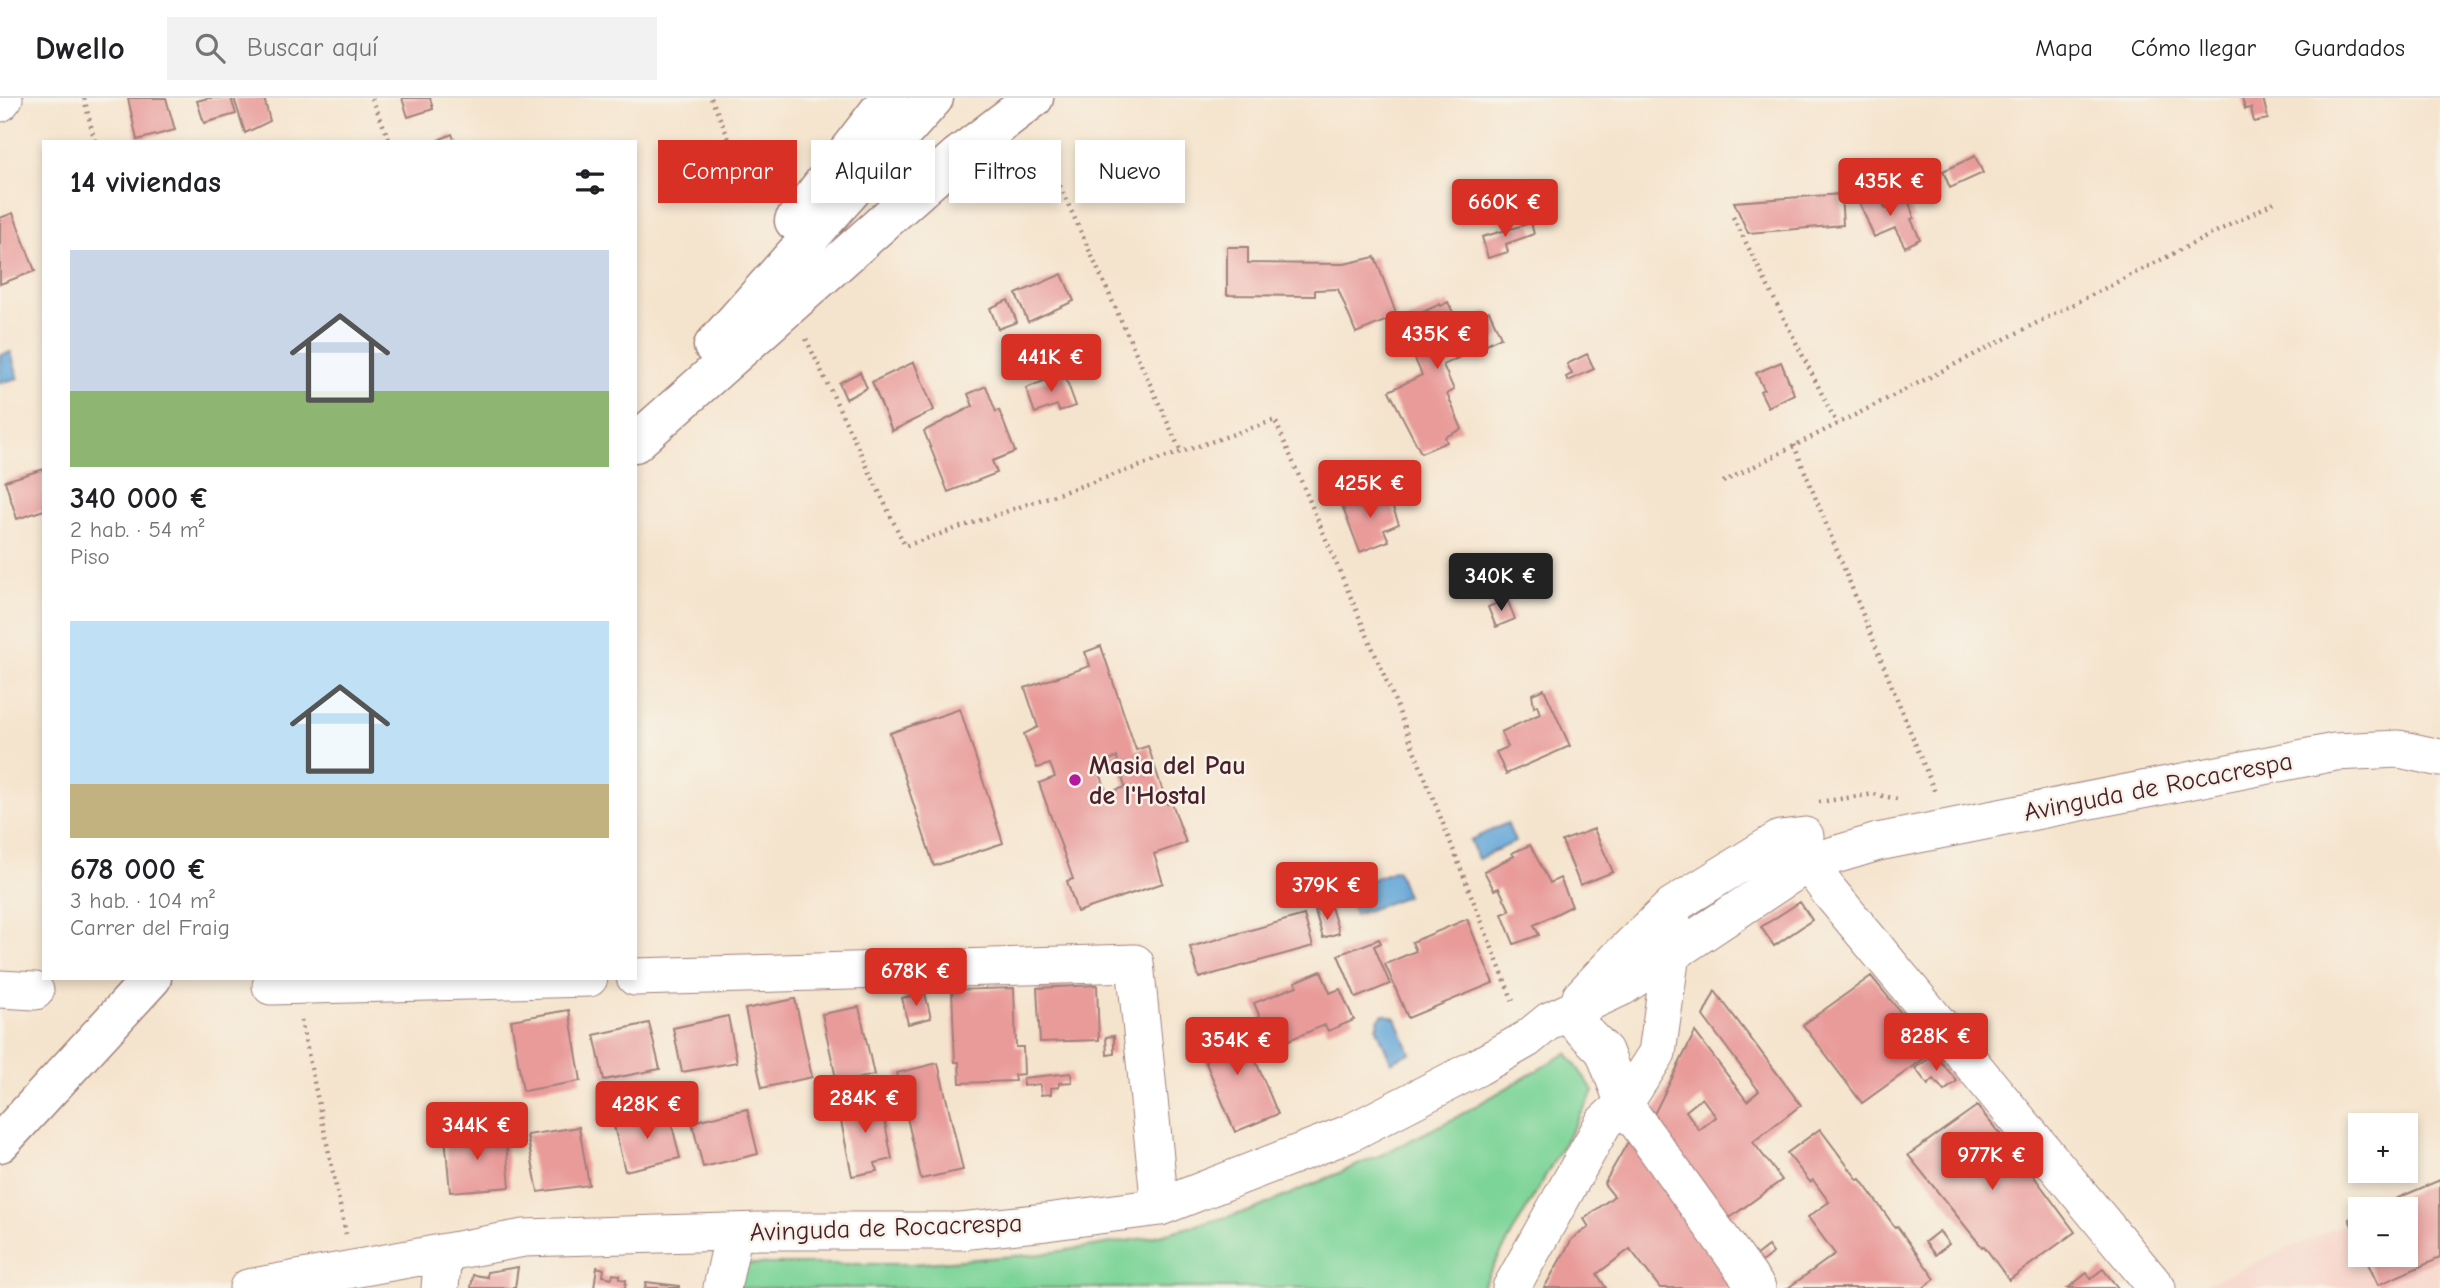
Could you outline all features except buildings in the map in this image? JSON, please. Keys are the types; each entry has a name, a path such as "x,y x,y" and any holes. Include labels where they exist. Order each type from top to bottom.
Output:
{"highway":[{"path":"637,425 889,98"},
{"path":"637,432 934,98"},
{"path":"637,441 958,156 1034,98"},
{"path":"0,1143 150,980"}],"street":[{"path":"0,103 4,98"},
{"name":"Avinguda de Rocacrespa","path":"248,1288 354,1269 442,1270 524,1238 734,1232 960,1231 1160,1206 1348,1134 1478,1068 1527,1039 1549,1021 1622,987 1808,863 1878,842 1951,826 2335,752 2399,749 2440,758"},
{"name":"Avinguda de Rocacrespa","path":"1566,1013 1672,906 1780,839 1841,832 1878,842"},
{"path":"1780,839 1808,863 2157,1288"},
{"path":"1511,1288 1604,1122 1624,1104 1657,1053 1671,954 1672,906"},
{"path":"637,977 1135,964 1160,1206"},
{"path":"283,986 512,980"},
{"path":"1566,1013 1604,1051 1624,1104 1757,1288"},
{"path":"722,1288 734,1232"}],"path":[{"path":"83,98 94,140"},
{"path":"372,98 389,140"},
{"path":"711,98 729,140"},
{"path":"1061,188 1181,452"},
{"path":"1724,482 2275,202"},
{"path":"1733,217 1837,424"},
{"path":"805,338 905,546 1275,420 1390,689 1527,1039"},
{"path":"1794,445 1951,826"},
{"path":"283,986 354,1269"}],"shaded area":[{"path":"2440,1183 2440,1288 2196,1288 2348,1223 2348,1267 2418,1267 2418,1197 2407,1197"}],"green space":[{"path":"1567,1053 1594,1091 1481,1288 736,1288 742,1264 911,1264 1041,1254 1152,1237 1253,1210 1381,1155 1453,1119"}],"water":[{"path":"11,352 18,378 0,383 0,355"},
{"path":"1507,823 1515,842 1478,859 1470,840"},
{"path":"1397,870 1407,896 1355,915 1345,889"},
{"path":"1383,1014 1396,1018 1410,1053 1391,1062 1376,1026"}],"place":[{"name":"Masia del Pau de l'Hostal","path":"1075,780"}]}
